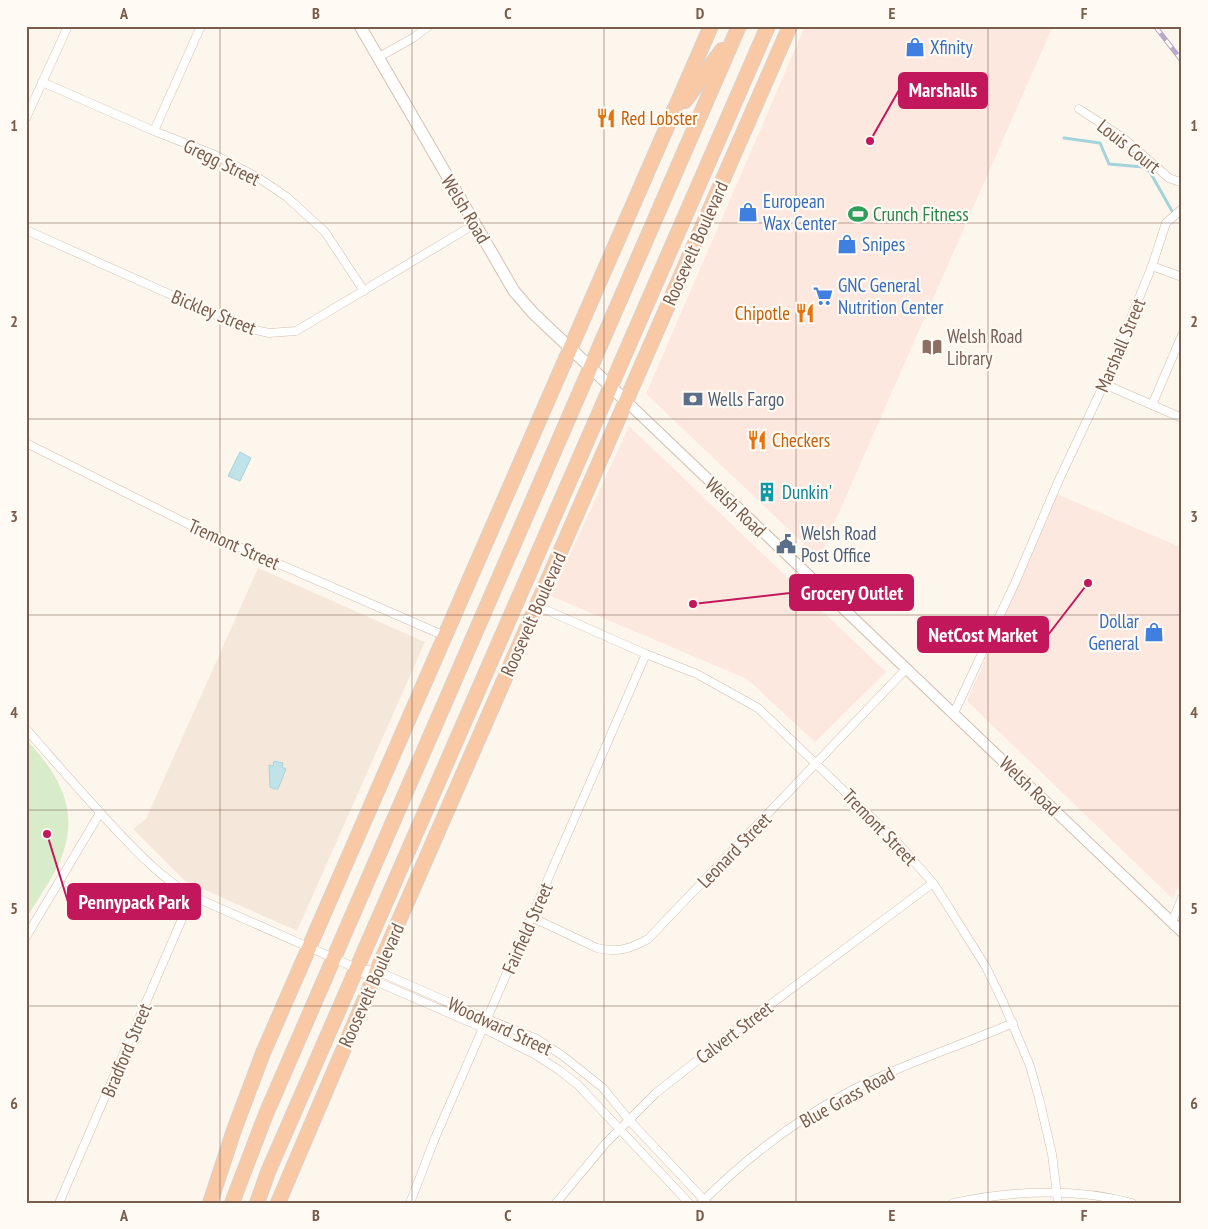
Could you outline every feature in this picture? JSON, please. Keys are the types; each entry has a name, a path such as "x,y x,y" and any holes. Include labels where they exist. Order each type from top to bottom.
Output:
{"highway":[{"path":"210,1203 225,1154 252,1079 711,26"},
{"name":"Roosevelt Boulevard","path":"258,1201 356,968 768,26"},
{"name":"Roosevelt Boulevard","path":"278,1203 375,976 790,26"},
{"path":"670,121 738,28"},
{"path":"232,1203 266,1114 333,958 738,28"},
{"path":"702,176 757,102"}],"main road":[{"name":"Welsh Road","path":"360,26 522,301 626,402"}],"street":[{"path":"27,114 68,26"},
{"path":"154,131 201,26"},
{"path":"378,57 413,38 429,26"},
{"name":"Gregg Street","path":"42,82 154,131 215,155 257,177 287,197 325,232 364,291"},
{"name":"Louis Court","path":"1079,109 1122,137 1169,178 1181,182"},
{"name":"Marshall Street","path":"954,713 1104,384 1152,266 1166,223 1182,209"},
{"name":"Bickley Street","path":"26,230 243,326 269,333 296,331 475,224"},
{"path":"1152,266 1182,276"},
{"path":"1152,405 1182,335"},
{"path":"1104,384 1182,418"},
{"name":"Welsh Road","path":"626,402 1182,932"},
{"name":"Tremont Street","path":"26,443 196,528 445,636"},
{"name":"Tremont Street","path":"537,606 646,654 698,674 758,708 896,841 933,884 986,967 1013,1024 1030,1066 1039,1098 1052,1154 1058,1203"},
{"name":"Fairfield Street","path":"410,1203 435,1138 646,654"},
{"name":"Leonard Street","path":"531,917 597,948 620,951 633,948 648,939 906,669"},
{"name":"Woodward Street","path":"26,729 100,813 157,872 192,896 309,948 375,976 537,1039 563,1056 603,1088 629,1120 704,1202"},
{"path":"26,937 100,813"},
{"name":"Calvert Street","path":"556,1203 576,1177 620,1129 674,1078 933,884"},
{"name":"Bradford Street","path":"59,1203 192,896"},
{"path":"1172,922 1182,898"},
{"name":"Woodward Street","path":"375,976 534,1054 558,1070 578,1085 689,1203"},
{"name":"Blue Grass Road","path":"704,1202 753,1155 819,1109 854,1089 895,1070 1013,1024"},
{"path":"953,1203 997,1195 1058,1192 1096,1196 1132,1203"}],"shaded area":[{"path":"805,26 1053,26 819,558 646,394"},
{"path":"629,426 886,672 815,742 747,679 551,596"},
{"path":"1057,494 1182,548 1182,877 1173,899 967,701"},
{"path":"258,568 425,642 297,931 185,881 133,829 146,819"}],"green space":[{"path":"26,739 49,767 64,795 68,826 66,843 60,861 26,919"}],"water":[{"path":"240,452 251,458 240,481 228,476"},
{"path":"274,761 283,763 282,767 286,769 278,789 270,787 269,765 273,766"}],"waterway":[{"path":"1064,138 1100,143 1109,164 1143,167 1150,172 1172,211"}],"railway":[{"path":"1155,26 1182,61"}],"place":[{"name":"Xfinity","path":"915,47"},
{"name":"Red Lobster","path":"606,118"},
{"name":"Marshalls","path":"870,141"},
{"name":"European Wax Center","path":"748,212"},
{"name":"Crunch Fitness","path":"858,214"},
{"name":"Snipes","path":"847,244"},
{"name":"GNC General Nutrition Center","path":"823,296"},
{"name":"Chipotle","path":"805,313"},
{"name":"Welsh Road Library","path":"932,347"},
{"name":"Wells Fargo","path":"693,399"},
{"name":"Checkers","path":"757,440"},
{"name":"Dunkin'","path":"767,492"},
{"name":"Welsh Road Post Office","path":"786,544"},
{"name":"NetCost Market","path":"1088,583"},
{"name":"Grocery Outlet","path":"693,604"},
{"name":"Dollar General","path":"1154,632"},
{"name":"Pennypack Park","path":"47,834"}]}
